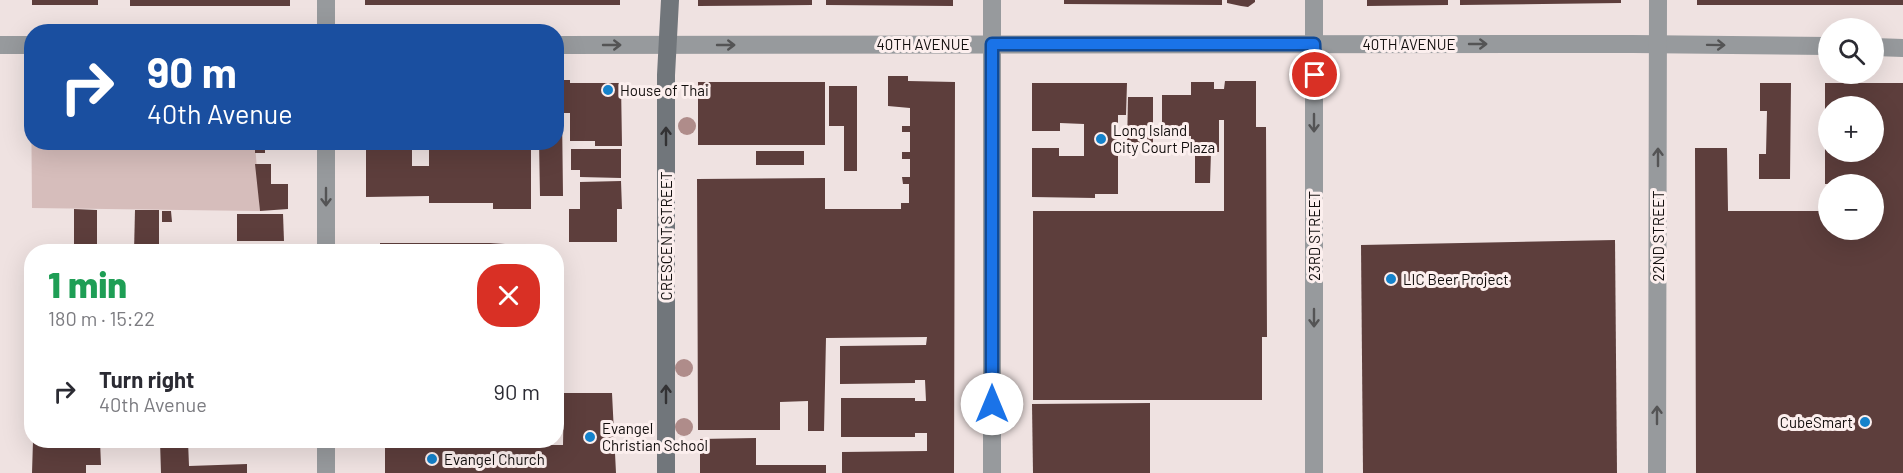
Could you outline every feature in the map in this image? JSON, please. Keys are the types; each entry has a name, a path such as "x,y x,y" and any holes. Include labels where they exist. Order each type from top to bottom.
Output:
{"street":[{"path":"326,0 326,24"},
{"name":"CRESCENT STREET","path":"666,473 667,45 670,0"},
{"path":"992,0 992,473"},
{"name":"23RD STREET","path":"1314,0 1314,473"},
{"name":"22ND STREET","path":"1657,473 1658,0"},
{"path":"0,45 24,45"},
{"name":"40TH AVENUE","path":"564,45 1818,46"},
{"path":"1884,47 1903,48"},
{"path":"326,150 326,244"},
{"path":"326,448 326,473"}],"shaded area":[{"path":"32,150 256,150 260,211 32,208"}],"building":[{"path":"32,0 98,0 98,5 32,5"},
{"path":"130,0 290,0 290,6 130,6"},
{"path":"365,0 620,0 620,5 365,5"},
{"path":"698,0 812,0 812,5 698,6"},
{"path":"826,0 953,0 953,6 826,5"},
{"path":"1064,0 1222,0 1222,5 1064,4"},
{"path":"1227,0 1255,0 1255,2 1248,7 1227,3"},
{"path":"1367,0 1448,0 1448,5 1367,6"},
{"path":"1460,0 1621,0 1621,3 1460,5"},
{"path":"1697,0 1903,0 1903,5 1697,5"},
{"path":"888,76 908,76 908,81 955,82 954,473 842,473 842,452 927,451 927,433 915,433 915,437 841,437 841,398 915,398 915,401 926,401 925,380 915,380 915,383 840,384 840,346 926,345 927,337 826,338 824,431 808,431 808,401 780,402 780,430 698,430 697,179 825,178 825,209 901,209 901,203 909,203 909,184 903,184 902,177 910,177 910,159 902,159 902,152 910,152 910,132 902,132 902,126 910,126 910,108 888,106"},
{"path":"564,80 570,80 570,83 621,83 622,146 595,146 595,141 570,141 570,113 564,113"},
{"path":"1225,81 1256,81 1256,127 1266,127 1267,337 1262,337 1262,400 1033,400 1033,211 1224,211 1224,120 1219,120 1219,152 1211,152 1210,183 1195,183 1195,155 1201,155 1201,152 1191,152 1191,136 1162,136 1162,95 1191,95 1191,82 1214,82 1214,89 1224,89"},
{"path":"698,82 825,82 825,145 698,145"},
{"name":"Long Island City Court Plaza","path":"1032,83 1127,83 1126,115 1118,115 1118,194 1095,194 1095,198 1032,197 1032,148 1059,148 1059,156 1084,156 1084,124 1060,123 1060,131 1032,131"},
{"path":"1760,83 1791,83 1790,179 1759,179 1759,154 1766,154 1767,111 1760,111"},
{"path":"1903,83 1903,473 1696,473 1695,148 1727,148 1728,211 1818,211 1818,240 1884,240 1884,174 1825,174 1825,162 1884,162 1884,96 1825,96 1825,84"},
{"path":"829,86 857,86 857,171 844,171 844,126 829,126"},
{"path":"1128,97 1153,97 1153,147 1127,147"},
{"path":"571,149 621,149 621,178 580,177 580,170 571,170"},
{"path":"255,150 265,150 265,153 255,153"},
{"path":"366,150 412,150 412,166 429,166 429,150 531,150 531,209 493,209 493,203 429,203 429,196 366,197"},
{"path":"539,150 562,150 563,196 540,196"},
{"path":"756,151 804,151 804,165 756,165"},
{"path":"255,164 271,164 271,184 288,184 288,209 260,211"},
{"path":"621,181 622,209 617,209 617,242 569,242 569,209 580,209 580,182"},
{"path":"74,209 97,210 97,244 74,244"},
{"path":"135,210 159,210 159,244 134,244"},
{"path":"162,211 171,211 172,222 162,222"},
{"path":"237,214 283,214 284,241 237,241"},
{"path":"1615,240 1617,473 1363,473 1361,245"},
{"path":"490,243 505,244 380,244"},
{"name":"Evangel Christian School","path":"564,393 612,393 616,473 385,473 385,448 564,448"},
{"path":"1150,403 1150,473 1033,473 1032,404"},
{"path":"756,438 756,465 826,465 826,473 700,473 700,439"},
{"path":"33,448 100,448 101,465 86,465 86,473 32,473"},
{"path":"160,448 188,448 189,466 247,464 247,473 161,473"}],"place":[{"name":"House of Thai","path":"608,90"},
{"name":"Long Island City Court Plaza","path":"1101,139"},
{"name":"LIC Beer Project","path":"1391,279"},
{"name":"CubeSmart","path":"1865,422"},
{"name":"Evangel Christian School","path":"590,437"},
{"name":"Evangel Church","path":"432,459"}],"route":[{"path":"992,404 992,44 1314,44 1315,75"}]}
